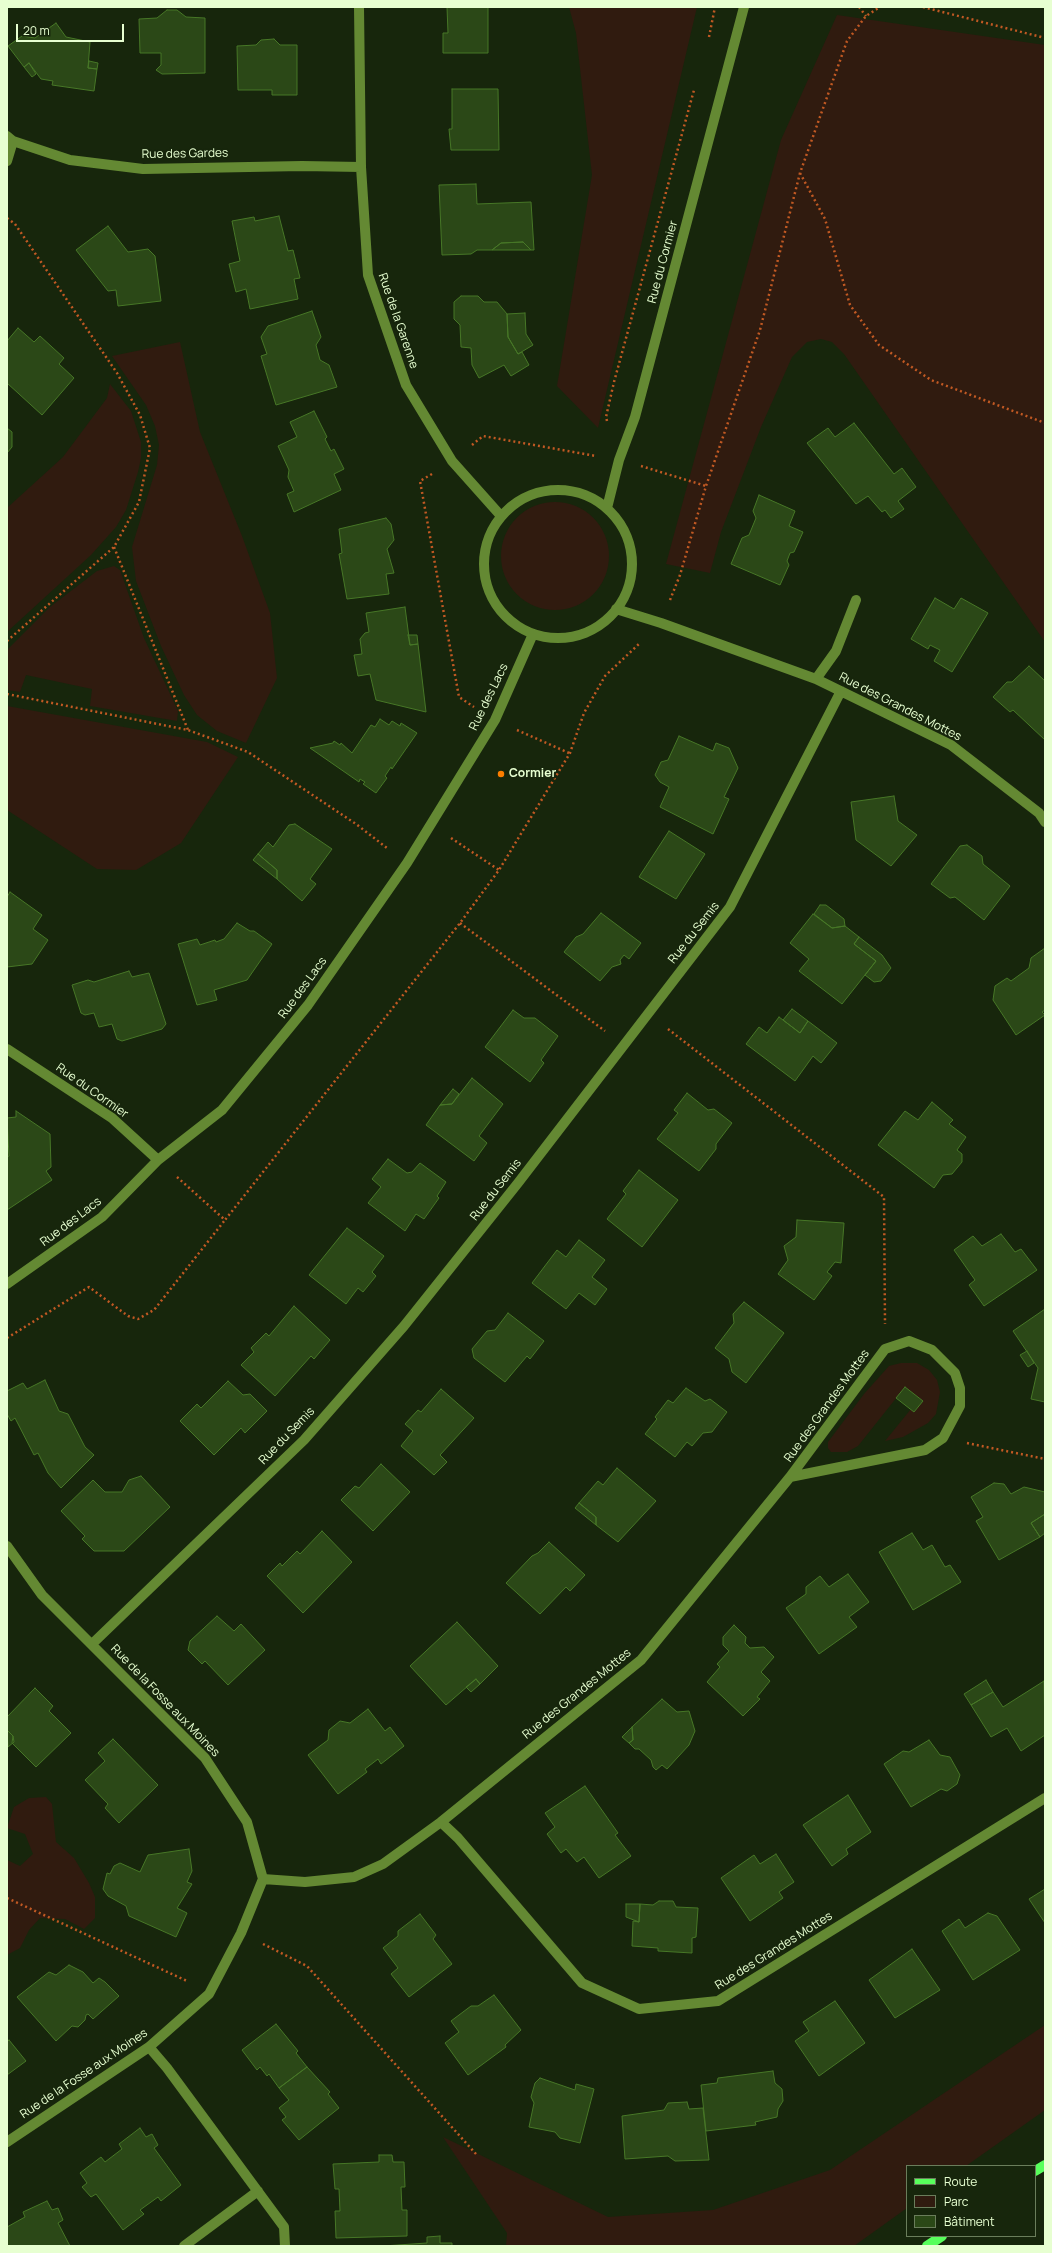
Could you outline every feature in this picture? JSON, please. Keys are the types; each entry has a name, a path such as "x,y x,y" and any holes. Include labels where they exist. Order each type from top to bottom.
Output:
{"main road":[{"path":"1036,2170 1045,2165"},
{"path":"927,2246 940,2237"}],"street":[{"name":"Rue de la Garenne","path":"358,7 361,167 368,275 406,385 452,461 501,516"},
{"name":"Rue du Cormier","path":"607,508 619,460 635,417 744,7"},
{"name":"Rue du Cormier","path":"739,22 751,7"},
{"name":"Rue des Gardes","path":"7,161 10,138 70,160 143,169 302,166 361,167"},
{"path":"564,490 587,496 607,508 619,522 628,538 632,557 631,575 628,587 616,609 603,623 587,632 570,637 551,638 533,634 515,625 500,611 490,593 484,574 486,546 490,533 501,516 519,500 541,492 564,490"},
{"name":"Rue des Grandes Mottes","path":"816,679 836,651 856,600"},
{"name":"Rue des Grandes Mottes","path":"616,609 661,623 816,679 951,745 1039,813 1045,822"},
{"name":"Rue des Lacs","path":"7,1284 102,1217 158,1160 222,1110 308,1005 431,826 495,720 533,634"},
{"name":"Rue du Semis","path":"92,1644 304,1440 409,1320 518,1184 623,1044 648,1014 730,907 841,691"},
{"name":"Rue du Cormier","path":"7,1049 112,1118 158,1160"},
{"name":"Rue des Grandes Mottes","path":"263,1880 305,1882 354,1877 382,1864 441,1822 641,1660 790,1477 885,1349 909,1341 932,1350 955,1373 960,1388 960,1406 943,1438 925,1450 790,1477"},
{"name":"Rue de la Fosse aux Moines","path":"7,1546 42,1595 205,1758 246,1822 263,1880 241,1933 209,1994 149,2047 7,2142"},
{"name":"Rue des Grandes Mottes","path":"441,1822 458,1838 582,1983 639,2010 718,2001 1045,1798"},
{"path":"149,2047 167,2068 284,2227 285,2246"},
{"path":"184,2246 258,2191"}],"path":[{"path":"859,7 866,16"},
{"path":"7,1338 89,1287 128,1316 138,1319 154,1310 460,923 499,870 570,753 584,713 606,676 661,623 680,575 706,486 760,330 800,173 848,41 866,16 880,7"},
{"path":"923,7 1045,38"},
{"path":"800,173 825,219 850,305 879,345 931,380 1045,423"},
{"path":"7,218 15,224 117,373 140,415 150,448 139,502 114,547 7,640"},
{"path":"570,753 495,720 459,697 420,481 452,461 483,436 619,460 706,486"},
{"path":"114,547 188,730"},
{"path":"7,694 188,730 248,752 356,824 407,863"},
{"path":"431,826 499,870"},
{"path":"460,923 623,1044"},
{"path":"648,1014 884,1197 885,1349"},
{"path":"158,1160 225,1220"},
{"path":"943,1438 1045,1459"},
{"path":"7,1898 187,1981 190,1977"},
{"path":"241,1933 307,1966 476,2154"}],"green space":[{"path":"569,7 697,7 598,428 557,386 592,175 576,33"},
{"path":"837,15 1045,45 1045,642 844,354 832,342 821,339 807,342 792,357 761,427 721,532 710,573 666,564 781,140"},
{"path":"180,342 200,432 242,536 270,613 277,678 246,743 217,731 197,715 184,695 161,646 136,581 132,547 157,465 159,445 155,426 146,405 112,356"},
{"path":"110,384 131,411 141,442 141,458 138,472 126,510 116,527 91,555 7,632 7,508 63,457 107,398"},
{"path":"555,502 576,506 593,518 605,535 609,556 605,577 593,594 576,606 555,610 534,606 517,594 505,577 501,556 505,535 517,518 534,506"},
{"path":"114,566 120,570 144,638 178,711 177,721 90,706 92,689 26,675 20,692 7,690 7,650 50,607 97,571"},
{"path":"7,706 207,742 238,757 181,843 136,870 97,869 7,810"},
{"path":"901,1363 917,1363 929,1370 937,1380 940,1392 936,1414 928,1423 903,1437 885,1441 911,1409 914,1412 922,1401 905,1387 858,1446 847,1452 831,1452 828,1448 828,1442 864,1394 889,1366"},
{"path":"46,1797 52,1804 56,1842 74,1858 89,1883 95,1897 95,1918 84,1929 65,1919 40,1918 29,1930 20,1948 7,1955 7,1860 20,1866 33,1854 25,1834 7,1828 14,1807 29,1798"},
{"path":"1045,2025 1045,2110 967,2165 906,2165 906,2209 854,2246 506,2246 507,2233 443,2137 608,2217 713,2210 830,2170"}],"building":[{"path":"447,7 488,7 488,53 443,53 443,33 448,33"},
{"path":"167,10 177,10 186,17 205,18 205,73 162,74 156,70 161,65 161,53 140,53 139,19 157,18"},
{"path":"56,23 66,37 90,42 88,68 97,69 94,91 52,85 53,81 41,79 29,63 24,67 8,46 22,36 35,38"},
{"path":"274,39 280,45 297,45 297,95 272,95 272,90 238,90 237,46 256,45 261,40"},
{"path":"89,61 98,63 97,69 88,68"},
{"path":"29,63 36,74 32,77 24,67"},
{"path":"452,89 498,89 499,150 451,150 449,129 452,129"},
{"path":"476,184 477,204 531,202 534,250 531,250 523,242 501,243 492,250 477,250 471,254 442,255 439,185"},
{"path":"279,216 288,251 293,250 300,278 294,279 298,299 250,309 246,289 236,292 229,264 240,261 232,221 254,217 255,221"},
{"path":"108,226 128,252 148,249 155,256 161,301 118,306 116,290 108,291 76,250"},
{"path":"523,242 531,250 492,250 501,243"},
{"path":"461,296 478,296 484,302 497,302 507,314 508,337 518,354 522,352 529,365 511,376 504,365 479,378 472,365 471,348 461,347 460,325 454,319 454,302"},
{"path":"312,311 321,337 316,345 320,360 329,365 337,387 276,405 261,356 267,354 261,337 268,326"},
{"path":"525,313 526,334 533,345 518,354 508,337 507,314"},
{"path":"18,328 34,342 40,336 64,358 59,364 74,378 42,415 7,383 7,341"},
{"path":"314,411 327,437 325,439 331,451 334,449 344,469 334,474 341,490 294,512 287,494 294,491 288,477 289,470 278,446 297,437 290,422"},
{"path":"854,423 894,474 902,468 916,487 898,501 904,509 891,518 885,510 882,512 868,496 856,504 807,443 828,428 835,437"},
{"path":"7,428 12,432 12,447 7,453"},
{"path":"759,495 795,511 789,526 803,532 794,552 790,553 787,561 789,565 780,585 731,564 742,538 749,535 756,518 753,511"},
{"path":"386,518 391,524 394,540 387,549 394,573 386,574 389,594 347,599 339,554 342,553 339,529"},
{"path":"935,598 954,609 961,598 988,613 952,672 934,661 940,650 930,645 928,649 911,639"},
{"path":"405,607 410,645 418,644 426,712 376,700 370,674 358,676 354,655 362,654 360,639 365,633 369,632 366,613"},
{"path":"408,635 417,635 418,644 410,645"},
{"path":"1029,666 1045,681 1045,740 1013,710 1010,712 993,697 1007,682 1012,682"},
{"path":"380,719 389,725 392,721 400,726 401,723 417,733 392,769 391,767 385,776 387,778 376,793 363,784 365,782 360,779 359,782 310,748 333,743 334,741 340,745 341,743 352,753 371,725 375,727"},
{"path":"679,736 713,751 716,743 729,748 738,768 724,797 729,799 713,834 660,807 669,787 660,782 655,775 661,762 668,760"},
{"path":"894,796 898,821 917,835 891,866 856,840 851,802"},
{"path":"295,824 332,849 310,879 316,884 302,901 277,879 277,870 258,854 268,842 273,847 289,825"},
{"path":"669,831 705,854 676,899 639,877"},
{"path":"967,845 982,856 983,864 1010,886 984,920 955,897 950,898 931,884 960,846"},
{"path":"258,854 277,870 277,879 253,860"},
{"path":"10,892 42,915 33,929 48,940 32,964 7,967 7,897"},
{"path":"820,905 826,905 844,919 845,926 832,928 814,914"},
{"path":"601,913 641,943 629,959 624,955 620,960 621,964 612,967 600,981 564,952 576,937 583,934"},
{"path":"813,914 832,928 845,926 859,937 854,944 876,961 842,1004 799,971 809,959 790,943"},
{"path":"237,923 250,931 254,931 272,944 247,980 214,990 217,1000 197,1005 178,944 197,939 200,945 215,940 216,942 224,939"},
{"path":"859,937 882,955 891,968 881,981 874,982 865,975 876,961 854,944"},
{"path":"1045,948 1045,1010 1042,1012 1045,1015 1016,1035 993,1000 995,986 1007,978 1011,981 1029,968 1031,958"},
{"path":"129,971 132,977 149,973 166,1024 162,1029 122,1041 117,1039 112,1024 99,1027 94,1013 85,1015 81,1013 72,985 88,980 94,982"},
{"path":"792,1009 808,1021 800,1033 783,1020"},
{"path":"513,1010 524,1018 535,1018 558,1036 541,1060 544,1063 530,1082 485,1047"},
{"path":"779,1017 800,1033 808,1021 837,1043 821,1063 813,1056 795,1081 746,1044 759,1027 767,1033"},
{"path":"472,1078 503,1104 479,1136 487,1143 474,1161 426,1125 440,1105 452,1104"},
{"path":"453,1089 459,1094 452,1104 440,1105"},
{"path":"687,1093 708,1110 714,1109 732,1123 716,1144 716,1149 699,1171 657,1139 678,1113 674,1110"},
{"path":"932,1102 953,1120 949,1124 966,1137 957,1150 962,1154 962,1162 952,1174 943,1175 934,1188 878,1145 905,1111 918,1120"},
{"path":"16,1111 50,1134 51,1167 46,1171 52,1180 7,1210 7,1157 9,1156 7,1118 16,1117"},
{"path":"388,1159 407,1173 412,1172 420,1163 446,1182 437,1196 439,1198 424,1219 416,1214 405,1231 368,1203 381,1187 372,1179"},
{"path":"639,1170 678,1200 642,1247 607,1219 626,1194 623,1191"},
{"path":"797,1220 844,1223 841,1263 835,1262 827,1272 832,1276 814,1300 778,1274 788,1260 784,1246 796,1237"},
{"path":"347,1228 384,1256 372,1272 376,1276 363,1292 358,1288 346,1304 309,1275"},
{"path":"1001,1234 1015,1252 1021,1249 1037,1270 984,1306 969,1285 975,1280 954,1250 973,1236 982,1246"},
{"path":"579,1240 605,1260 592,1277 607,1289 595,1305 579,1293 566,1309 532,1283 557,1250 566,1257"},
{"path":"744,1302 784,1333 746,1383 732,1372 729,1359 715,1348 734,1323 733,1314"},
{"path":"294,1306 330,1340 314,1359 311,1356 275,1396 241,1365 254,1352 251,1348 266,1333 269,1336"},
{"path":"1045,1309 1045,1402 1031,1399 1038,1368 1013,1331"},
{"path":"508,1313 544,1341 530,1359 527,1356 505,1382 474,1358 472,1349 487,1331 495,1330"},
{"path":"1027,1351 1034,1363 1028,1367 1020,1355"},
{"path":"45,1380 59,1411 68,1414 85,1447 94,1455 61,1488 48,1473 38,1453 34,1455 15,1418 11,1421 7,1414 7,1391 23,1383 27,1389"},
{"path":"228,1381 243,1395 250,1394 267,1411 245,1433 241,1428 214,1455 180,1421 197,1404 201,1408"},
{"path":"905,1387 923,1401 914,1412 896,1398"},
{"path":"686,1388 705,1401 710,1399 727,1412 712,1432 703,1433 692,1446 687,1442 675,1457 645,1434 657,1419 655,1417 668,1400 673,1403"},
{"path":"441,1389 474,1418 440,1455 447,1462 434,1475 401,1446 413,1431 405,1424 418,1410 421,1412"},
{"path":"381,1464 410,1492 373,1531 341,1500 355,1486 359,1488"},
{"path":"617,1468 656,1501 618,1542 596,1525 596,1517 579,1503 598,1481 603,1485"},
{"path":"141,1476 170,1507 124,1551 94,1551 82,1539 85,1536 61,1511 93,1480 105,1492 122,1492 129,1480"},
{"path":"994,1483 1004,1484 1011,1494 1024,1487 1045,1492 1045,1514 1031,1523 1040,1537 999,1560 976,1521 983,1517 971,1497"},
{"path":"579,1503 596,1517 596,1525 575,1508"},
{"path":"1045,1514 1045,1533 1040,1537 1031,1523"},
{"path":"322,1531 352,1562 303,1613 267,1576 280,1563 282,1566 297,1551 300,1554"},
{"path":"912,1533 923,1550 932,1545 945,1567 950,1565 961,1582 913,1610 879,1552"},
{"path":"549,1542 585,1575 570,1591 566,1587 540,1614 506,1583 532,1556 538,1553"},
{"path":"848,1574 869,1602 849,1617 857,1627 819,1654 786,1608 806,1594 806,1587 820,1576 829,1587"},
{"path":"217,1616 234,1631 241,1624 265,1650 228,1685 205,1661 202,1664 188,1650 190,1641"},
{"path":"457,1622 498,1666 480,1684 476,1679 446,1705 410,1666"},
{"path":"734,1625 746,1637 745,1643 750,1648 764,1647 774,1657 761,1672 770,1681 757,1697 760,1699 743,1716 707,1682 720,1667 717,1664 729,1651 723,1645 723,1637"},
{"path":"476,1679 480,1684 471,1692 466,1687"},
{"path":"986,1680 993,1692 971,1705 964,1694"},
{"path":"1044,1681 1045,1735 1021,1751 1007,1728 991,1737 971,1705 993,1692 1003,1707"},
{"path":"35,1688 53,1706 49,1711 71,1733 36,1767 12,1743 13,1736 7,1730 7,1717"},
{"path":"662,1699 677,1712 689,1711 695,1731 689,1745 667,1769 662,1765 656,1770 653,1767 651,1760 639,1749 635,1749 629,1743 633,1740 632,1727"},
{"path":"368,1709 385,1731 390,1727 404,1746 381,1764 378,1759 365,1769 367,1772 338,1794 308,1755 328,1740 329,1730 340,1721 350,1723"},
{"path":"632,1727 633,1740 629,1743 622,1737"},
{"path":"7,1730 13,1736 14,1742 8,1747"},
{"path":"113,1739 158,1785 119,1823 105,1808 108,1804 85,1780 105,1761 98,1753"},
{"path":"929,1740 940,1755 950,1757 960,1775 957,1784 947,1791 941,1789 911,1807 884,1764 903,1751 909,1752"},
{"path":"585,1786 618,1833 615,1835 631,1856 599,1878 584,1857 577,1862 566,1849 561,1853 547,1834 555,1827 545,1813"},
{"path":"848,1795 871,1832 846,1849 848,1854 832,1866 803,1825"},
{"path":"189,1849 192,1871 187,1882 192,1884 177,1908 187,1913 176,1937 129,1916 126,1906 108,1896 103,1889 107,1873 110,1874 114,1866 120,1863 140,1872 148,1855"},
{"path":"776,1854 794,1882 779,1892 783,1898 750,1921 721,1878 754,1855 760,1864"},
{"path":"1045,1889 1045,1923 1029,1899"},
{"path":"659,1901 673,1901 676,1907 698,1908 696,1937 692,1938 692,1953 658,1951 658,1948 632,1946 633,1921 639,1922 640,1904 653,1905"},
{"path":"626,1904 640,1904 639,1922 626,1917"},
{"path":"988,1913 997,1916 1020,1950 973,1980 942,1931 959,1919 965,1928"},
{"path":"420,1914 436,1935 433,1939 452,1964 409,1997 391,1974 398,1968 383,1948 398,1936 398,1931"},
{"path":"912,1949 940,1990 895,2018 869,1980"},
{"path":"69,1965 83,1972 93,1983 99,1978 119,1996 93,2019 88,2014 86,2015 85,2020 78,2027 72,2026 56,2041 17,1997 49,1972 56,1975"},
{"path":"494,1995 521,2030 505,2045 506,2047 468,2075 445,2043 459,2032 451,2021 471,2006 478,2006"},
{"path":"835,2001 865,2043 819,2076 795,2041 809,2031 803,2022"},
{"path":"276,2024 298,2051 296,2053 307,2067 279,2088 269,2074 267,2076 260,2067 257,2070 242,2050"},
{"path":"9,2040 26,2061 7,2075 7,2042"},
{"path":"307,2067 330,2092 328,2094 339,2108 299,2140 282,2120 286,2117 279,2108 289,2100 279,2088"},
{"path":"773,2071 775,2083 782,2089 783,2101 778,2109 777,2117 755,2122 756,2125 706,2131 701,2085 717,2083 718,2078"},
{"path":"540,2078 575,2090 576,2084 594,2089 580,2143 560,2138 555,2132 529,2127 534,2103 531,2097 535,2083"},
{"path":"687,2102 689,2109 703,2108 709,2160 675,2161 668,2156 625,2159 622,2116 664,2110 668,2103"},
{"path":"140,2128 146,2137 152,2134 158,2145 154,2148 181,2185 161,2201 158,2197 140,2210 144,2214 123,2230 96,2194 91,2197 82,2187 87,2183 80,2173 101,2157 105,2162 122,2149 119,2144"},
{"path":"379,2155 392,2155 393,2162 404,2162 405,2187 401,2187 402,2210 407,2210 407,2236 336,2238 335,2211 340,2211 339,2189 335,2189 333,2164 379,2162"},
{"path":"47,2201 52,2210 58,2208 63,2220 58,2223 70,2246 7,2246 7,2227 25,2217 23,2212"},
{"path":"440,2236 440,2243 452,2243 452,2246 383,2246 427,2243 427,2237"}],"place":[{"name":"Cormier","path":"501,774"}]}
